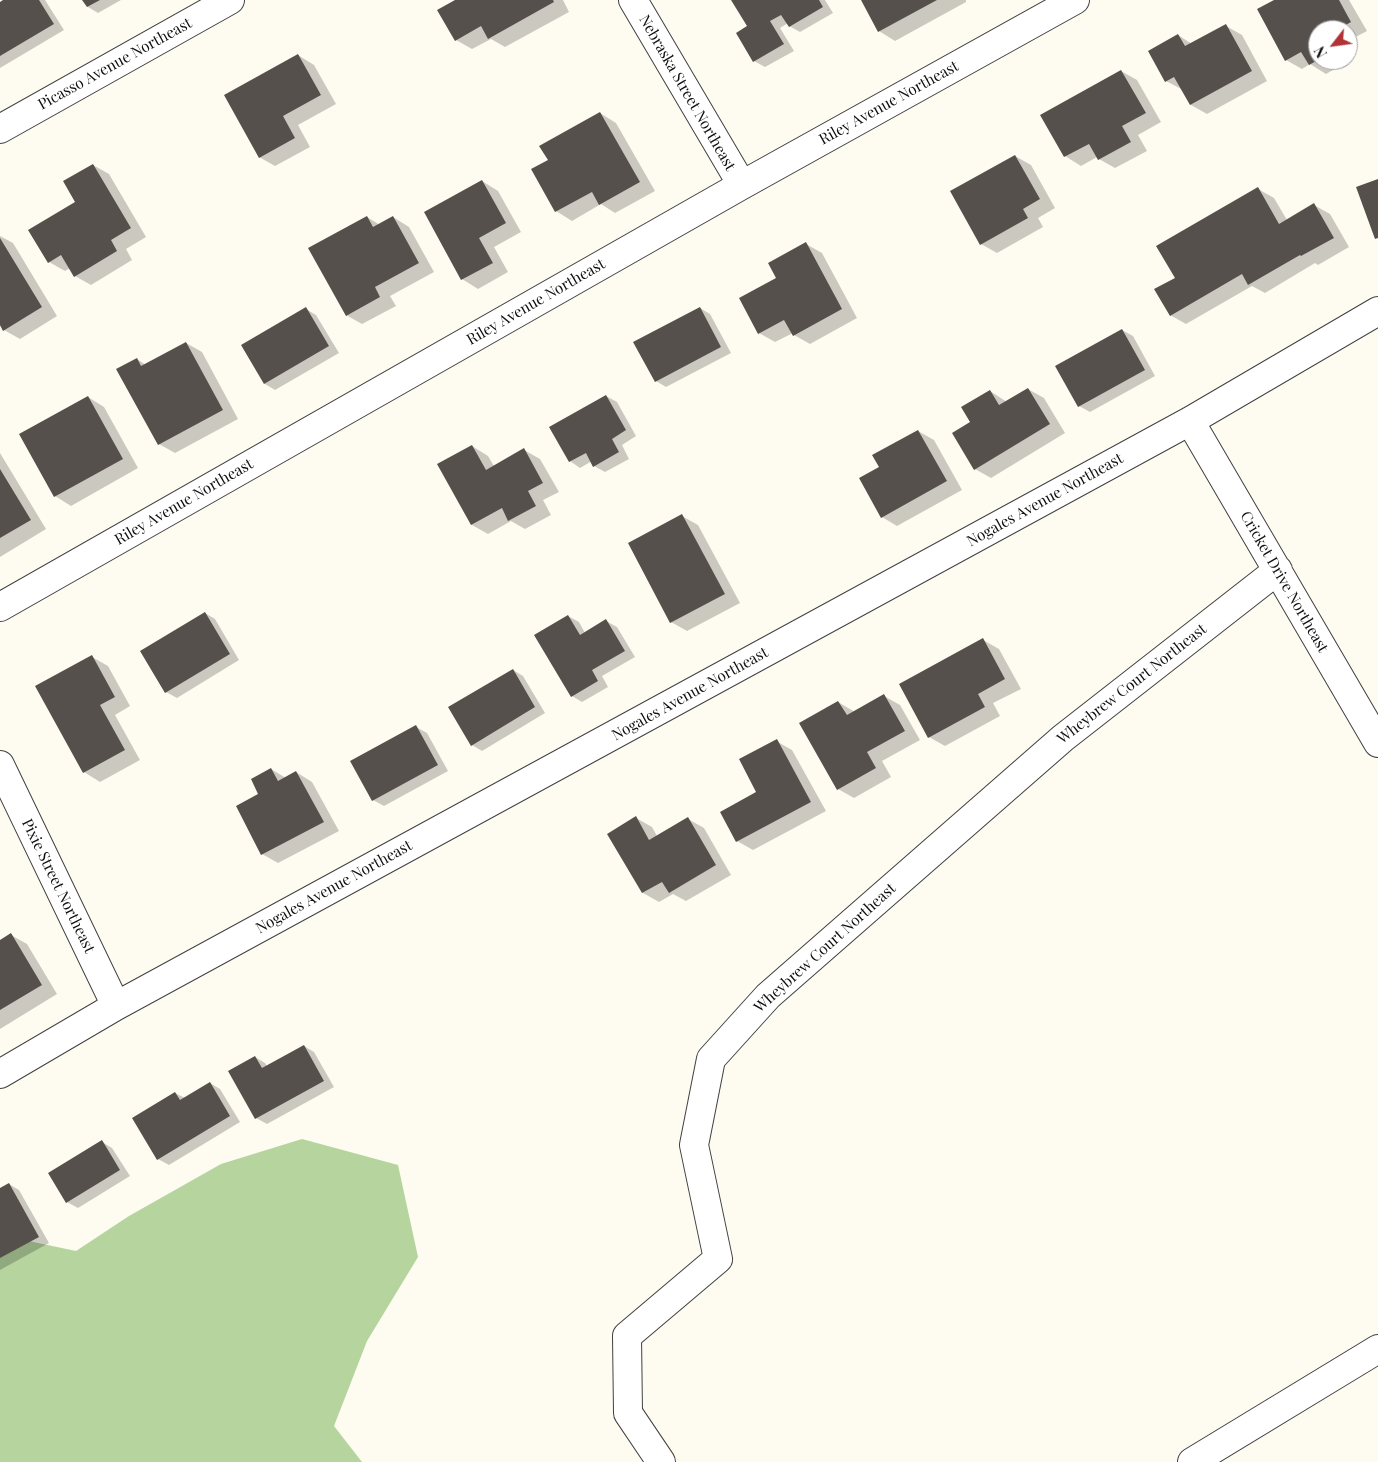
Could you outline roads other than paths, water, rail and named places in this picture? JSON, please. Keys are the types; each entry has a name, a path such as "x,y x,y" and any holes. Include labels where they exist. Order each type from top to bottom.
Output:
{"street":[{"name":"Picasso Avenue Northeast","path":"0,129 230,0"},
{"name":"Nebraska Street Northeast","path":"633,0 742,185"},
{"name":"Riley Avenue Northeast","path":"0,607 742,185 1075,0"},
{"name":"Nogales Avenue Northeast","path":"0,1074 116,1006 1190,420 1378,312"},
{"name":"Cricket Drive Northeast","path":"1190,420 1378,743"},
{"name":"Wheybrew Court Northeast","path":"661,1462 628,1413 627,1336 718,1259 694,1145 711,1059 768,996 1062,738 1278,570"},
{"name":"Pixie Street Northeast","path":"0,765 116,1006"},
{"path":"1192,1462 1378,1349"}]}
